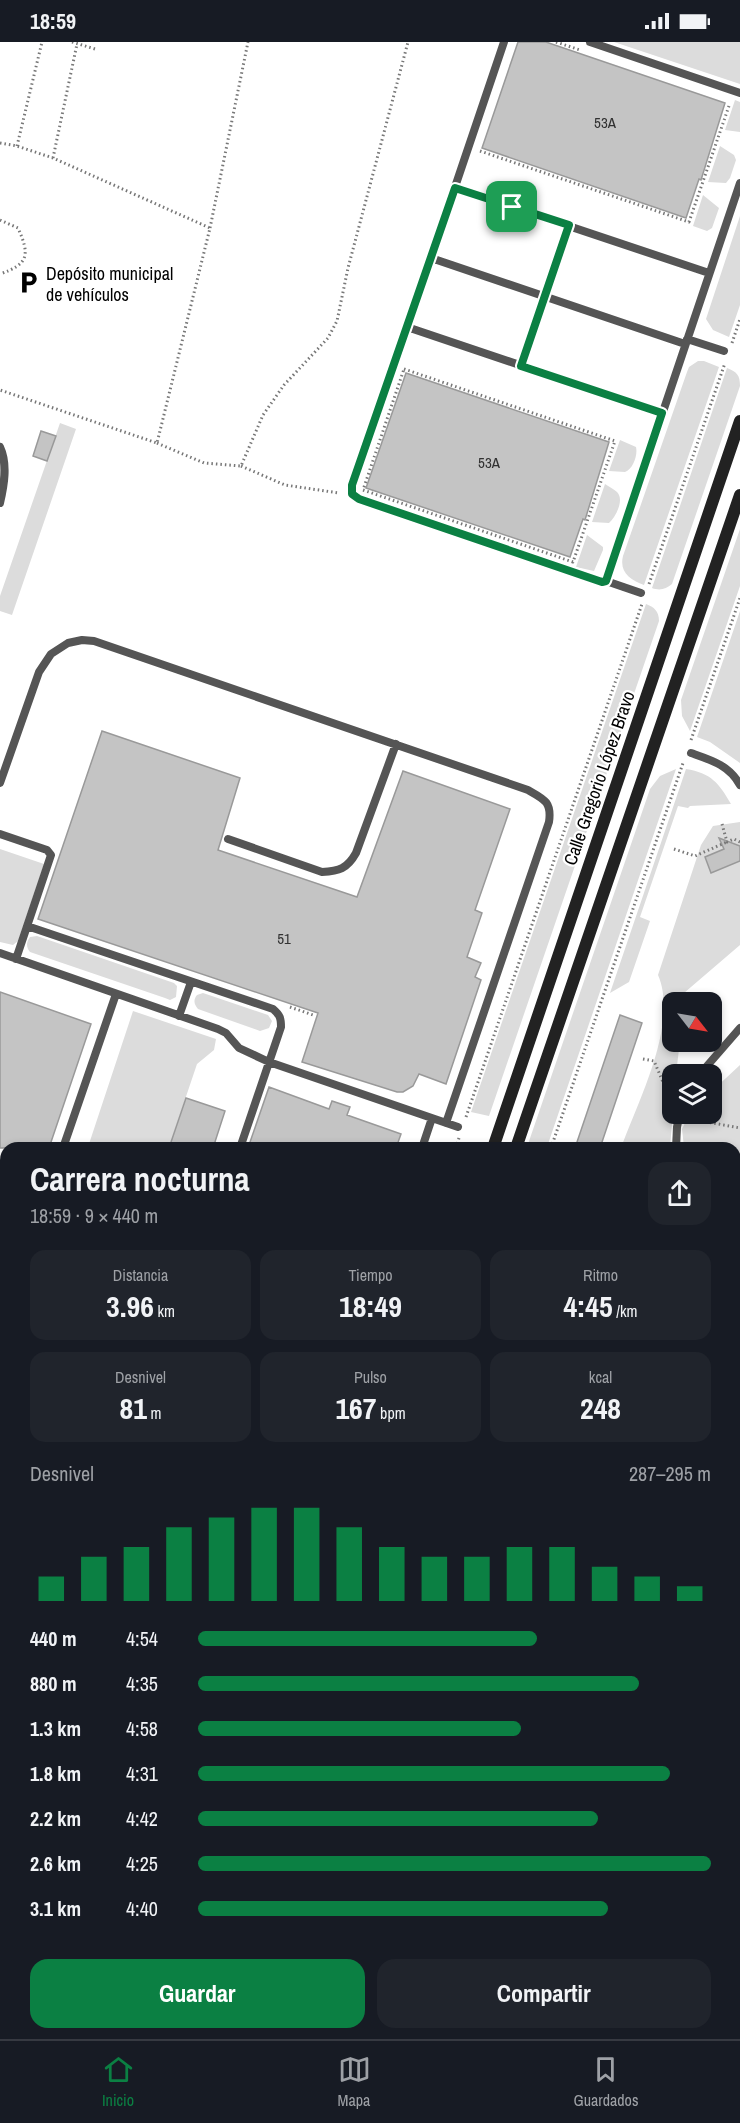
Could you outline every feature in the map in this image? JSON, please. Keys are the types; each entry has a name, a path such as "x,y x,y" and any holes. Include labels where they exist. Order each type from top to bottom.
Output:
{"main road":[{"name":"Calle Gregorio López Bravo","path":"495,1142 740,421"},
{"path":"518,1142 740,495"}],"lane":[{"path":"504,42 352,485 352,494 359,499 445,529 643,594"},
{"path":"590,42 740,93"},
{"path":"606,581 740,183"},
{"path":"455,188 708,273"},
{"path":"521,366 569,225"},
{"path":"431,258 544,296 724,351"},
{"path":"407,327 662,413"},
{"path":"0,447 3,453 4,476 0,503"},
{"path":"0,783 39,672 51,654 68,643 82,640 100,643 396,744 528,790 544,799 551,811 549,822 446,1123"},
{"path":"228,840 322,872 338,871 349,865 356,854 396,744"},
{"path":"691,753 717,762 730,771 740,785"},
{"path":"0,834 47,850 51,855 16,959"},
{"path":"27,926 277,1012 280,1016 281,1027 242,1142"},
{"path":"0,953 223,1032 239,1048 269,1062 460,1127"},
{"path":"179,1016 191,982"},
{"path":"65,1142 116,994"},
{"path":"708,1064 740,1028"},
{"path":"424,1142 432,1118"},
{"path":"676,1142 678,1124"}],"path":[{"path":"17,146 42,42"},
{"path":"72,42 95,49"},
{"path":"157,443 210,228 248,42"},
{"path":"241,466 263,415 284,385 328,338 337,321 348,268 408,42"},
{"path":"53,158 77,44"},
{"path":"479,150 689,222 730,101"},
{"path":"0,143 53,158 210,228"},
{"path":"0,220 18,228 25,243 26,255 22,262 0,274"},
{"path":"649,584 740,320"},
{"path":"404,369 615,441 573,562 363,490 404,369"},
{"path":"0,390 157,443 204,463 241,466 285,485 352,494"},
{"path":"467,1117 643,594"},
{"path":"691,741 740,598"},
{"path":"554,1142 683,763"},
{"path":"722,824 726,842"},
{"path":"674,849 695,856 734,839 740,842"},
{"path":"643,1059 654,1061 662,1080"},
{"path":"718,1124 740,1128"},
{"path":"457,1142 460,1127"}],"shaded area":[{"path":"614,42 740,42 740,84"},
{"path":"735,100 740,102 740,132 725,130"},
{"path":"720,146 734,155 736,160 730,178 726,183 708,182"},
{"path":"703,195 719,208 712,228 707,231 693,226"},
{"path":"740,216 740,305 729,337 713,330 706,319"},
{"path":"698,361 719,367 644,585 634,581 624,571 623,556 687,372 689,367"},
{"path":"727,368 737,374 740,386 672,584 663,589 652,588"},
{"path":"60,423 76,429 12,615 0,611 0,596"},
{"path":"620,440 636,447 634,461 625,472 609,471"},
{"path":"605,484 619,495 618,509 609,523 592,522"},
{"path":"740,529 740,586 690,731 682,716 681,700"},
{"path":"587,535 603,547 594,571 576,567"},
{"path":"646,604 656,610 659,621 489,1116 471,1112"},
{"path":"740,611 740,763 710,742 697,737"},
{"path":"676,769 549,1142 529,1142 650,789 660,776"},
{"path":"686,769 708,776 722,790 731,804 690,806 688,808 678,806 640,917 650,921 629,982 610,993"},
{"path":"740,822 740,945 685,992 662,992 658,975 701,845 713,826"},
{"path":"0,849 44,864 18,941 13,945 0,942"},
{"path":"37,936 174,983 177,986 176,997 170,1000 30,952 27,946 28,941 30,937"},
{"path":"203,993 268,1015 272,1021 269,1028 260,1031 198,1009 195,999 197,995"},
{"path":"133,1011 216,1039 214,1050 197,1064 171,1142 90,1142"},
{"path":"662,1023 662,1052 679,1052 677,1064 662,1064 662,1124 672,1124 670,1142 623,1142 646,1085"},
{"path":"740,1065 740,1142 683,1142 682,1129 684,1124 722,1124 722,1082"}],"building":[{"path":"518,42 546,42 725,103 701,180 699,179 686,218 482,148"},
{"path":"406,373 609,442 585,520 583,519 570,557 366,488"},
{"path":"41,431 56,436 47,461 33,456"},
{"path":"102,731 240,778 218,850 357,897 403,771 510,809 475,910 482,913 467,957 481,963 475,977 481,980 446,1084 419,1074 413,1086 403,1092 397,1092 302,1062 318,1013 38,919"},
{"path":"719,838 740,846 740,861 711,873 705,857 724,849"},
{"path":"0,992 91,1024 51,1142 0,1142"},
{"path":"620,1015 642,1023 602,1142 577,1142"},
{"path":"269,1087 329,1109 332,1101 350,1107 347,1115 401,1134 398,1142 250,1142"},
{"path":"186,1098 225,1111 215,1142 171,1142"}],"place":[{"name":"Depósito municipal de vehículos","path":"28,283"}],"route":[{"path":"455,188 512,207 569,225 521,366 662,413 606,581 602,582 359,499 352,494 352,485 455,188"}]}
